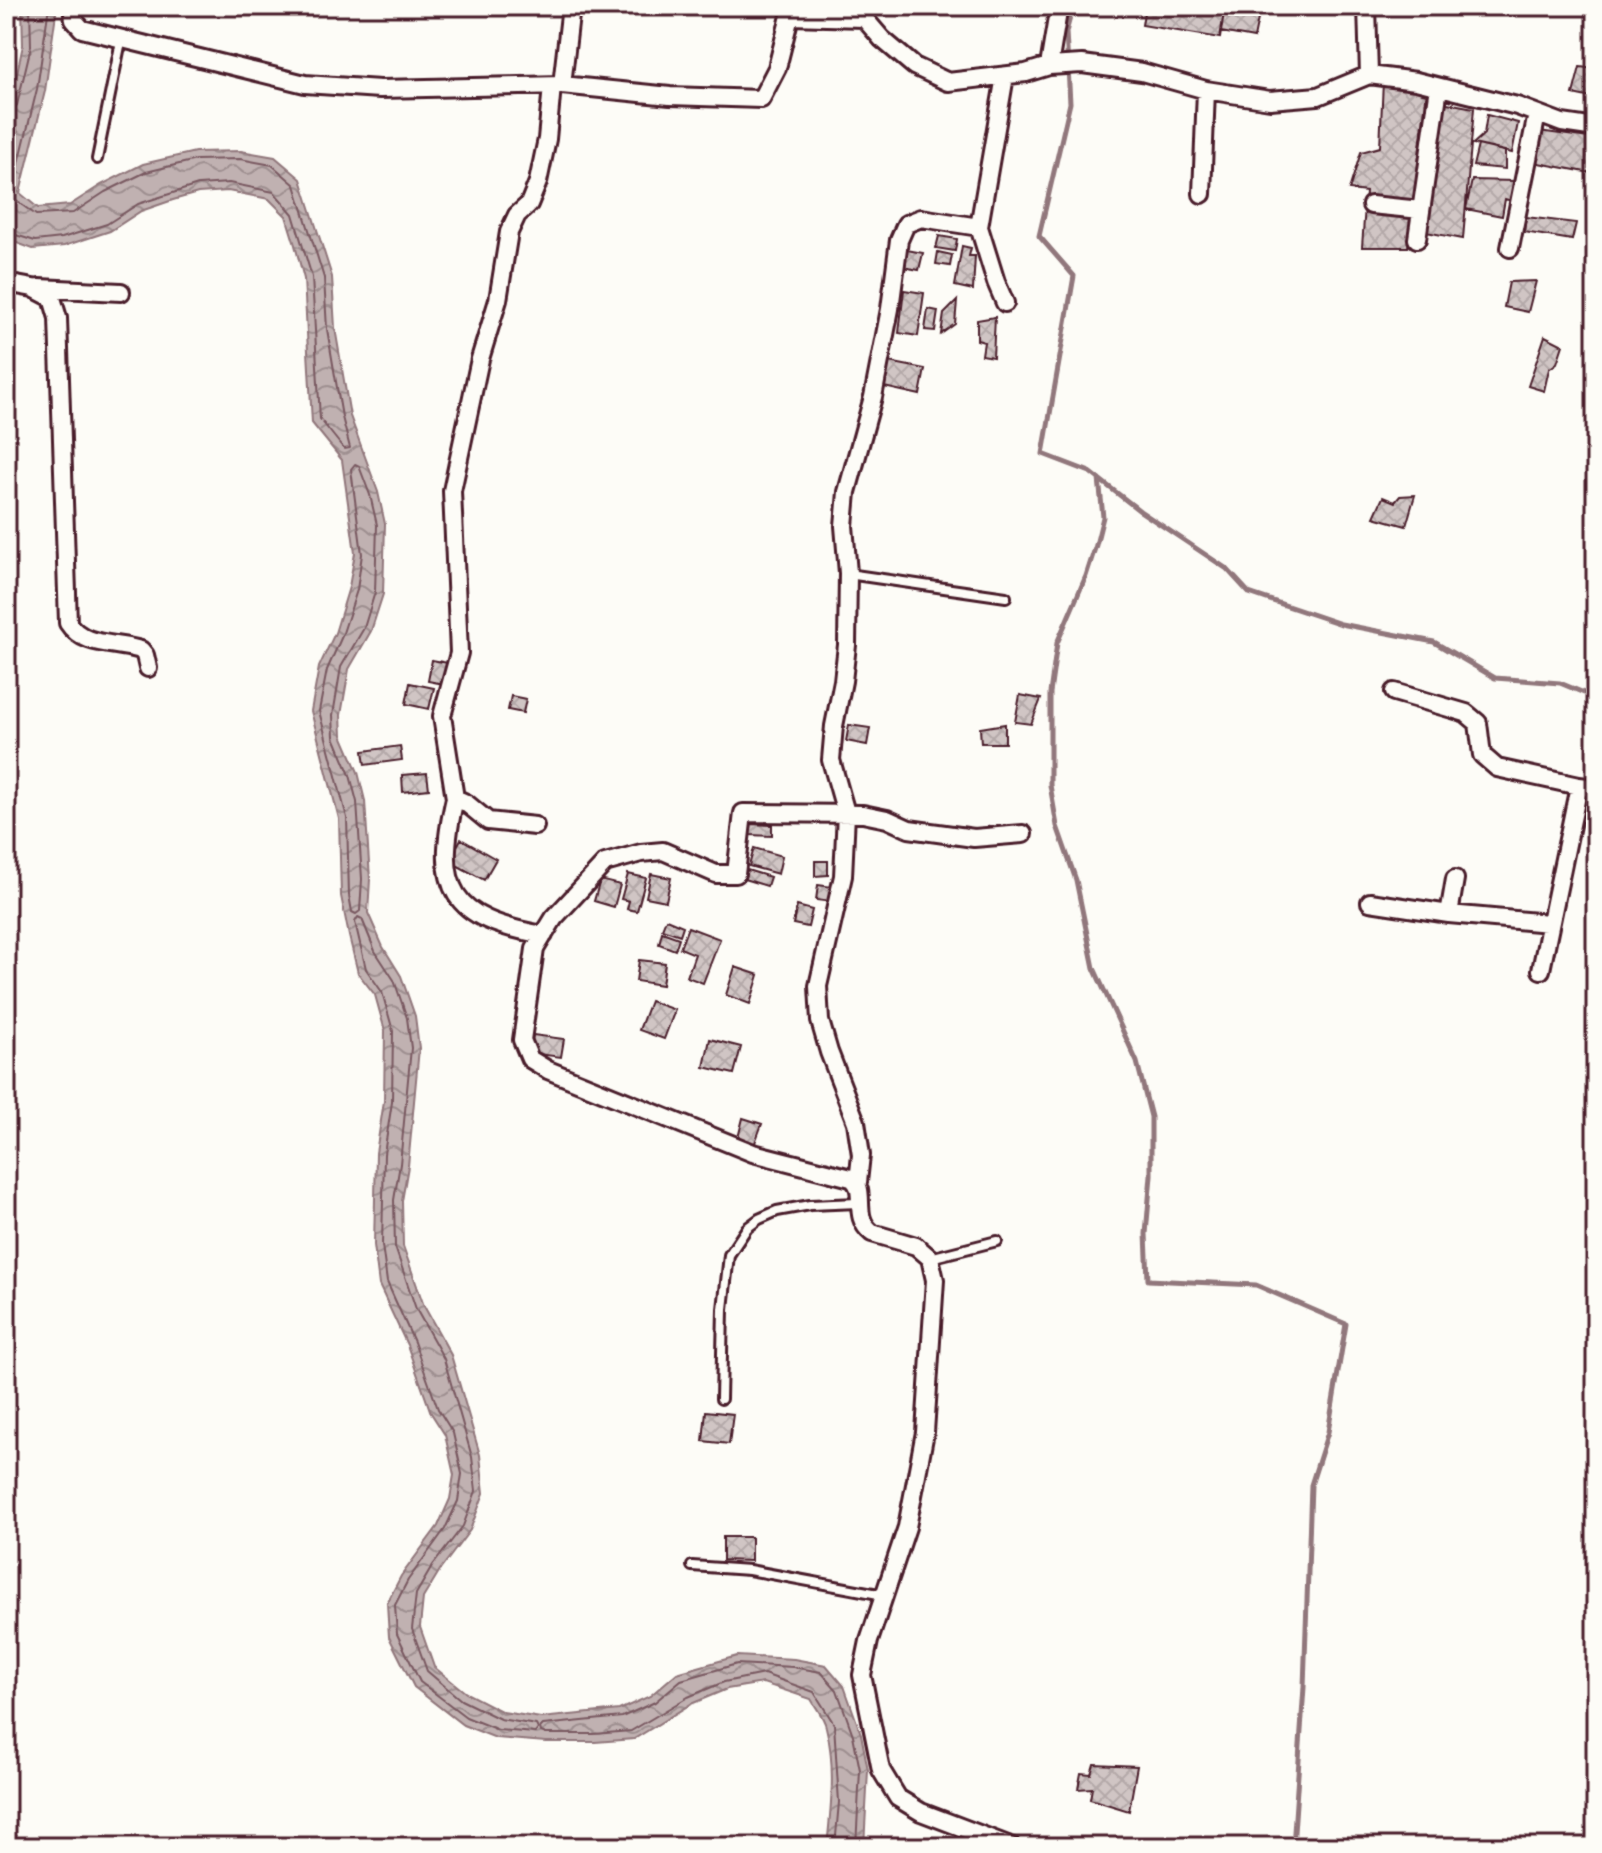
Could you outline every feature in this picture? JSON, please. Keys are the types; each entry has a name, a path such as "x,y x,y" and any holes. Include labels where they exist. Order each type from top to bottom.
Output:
{"street":[{"path":"72,6 74,20 82,29 305,84 380,89 557,86 670,96 761,99 777,68 790,16 864,18 882,39 914,66 948,82 1082,64 1142,72 1206,90 1270,100 1318,96 1369,75 1439,87 1517,106 1562,123 1596,128"},
{"path":"544,935 512,930 486,921 462,902 447,880 446,839 455,798 442,716 459,653 452,491 480,359 498,300 509,232 517,215 529,204 538,182 571,6"},
{"path":"1056,66 1059,6"},
{"path":"1367,6 1369,75"},
{"path":"1005,76 979,227 1005,303"},
{"path":"1417,239 1439,87"},
{"path":"1202,194 1206,90"},
{"path":"1510,248 1537,114"},
{"path":"1371,205 1421,210"},
{"path":"979,227 921,218 906,224 899,240 873,397 847,492 844,526 848,573 847,645 831,760 846,813 843,876 818,986 820,1021 856,1122 861,1155 858,1182 861,1220 872,1233 916,1246 930,1258 935,1280 925,1432 907,1527 869,1641 862,1675 881,1770 898,1798 921,1812 1008,1846"},
{"path":"6,283 33,288 121,292"},
{"path":"33,288 52,298 58,318 68,623 74,633 87,639 141,650 148,668"},
{"path":"1394,692 1466,713 1478,723 1482,755 1497,768 1588,787 1549,923 1541,970"},
{"path":"455,798 488,821 535,826"},
{"path":"858,1182 719,1141 548,1070 530,1059 522,1040 535,949 554,918 605,863 641,853 663,851 716,874 736,874 743,813 846,813 887,819 909,829 942,835 974,838 1023,834"},
{"path":"1449,914 1455,879"},
{"path":"1370,902 1449,914 1549,923"}],"lane":[{"path":"97,159 121,41"},
{"path":"848,573 1006,597"},
{"path":"721,1399 723,1309 729,1255 747,1228 777,1211 810,1205 858,1203"},
{"path":"930,1258 997,1241"},
{"path":"692,1566 749,1570 884,1595"}],"water":[{"path":"22,6 57,6 45,91 20,193 38,208 70,205 143,164 195,152 241,151 275,157 301,179 332,277 335,328 350,416 378,492 385,524 383,594 371,631 349,669 341,715 342,735 358,772 365,801 370,879 368,913 383,947 401,976 415,1016 419,1048 402,1201 403,1246 424,1306 451,1355 480,1455 484,1493 470,1530 423,1598 420,1627 434,1667 466,1693 503,1712 541,1718 619,1710 650,1696 677,1673 737,1656 794,1659 826,1665 844,1686 861,1734 868,1770 864,1847 827,1847 831,1756 825,1723 811,1699 763,1683 727,1689 691,1704 634,1739 546,1742 496,1738 463,1725 414,1687 389,1637 387,1603 401,1576 438,1526 450,1499 454,1475 445,1435 431,1413 407,1345 379,1285 374,1245 376,1153 384,1101 385,1031 375,995 358,973 349,936 341,896 339,819 311,711 319,667 335,633 349,587 355,553 342,460 312,423 304,279 286,216 269,199 228,191 198,193 173,200 141,211 110,231 64,246 33,249 6,239 6,124 23,45"}],"building":[{"path":"1145,6 1225,6 1220,38 1142,25"},
{"path":"1224,11 1259,14 1254,38 1221,32"},
{"path":"1580,67 1596,69 1596,99 1573,94"},
{"path":"1383,81 1427,90 1408,247 1362,247 1366,192 1349,190 1361,152 1380,147"},
{"path":"1442,102 1474,108 1463,239 1426,232"},
{"path":"1487,115 1518,123 1512,153 1473,144 1484,134"},
{"path":"1539,131 1596,139 1591,173 1533,162"},
{"path":"1478,145 1505,151 1505,169 1473,166"},
{"path":"1472,180 1515,181 1512,201 1505,199 1502,216 1466,209"},
{"path":"1526,217 1576,223 1572,240 1524,232"},
{"path":"939,236 957,239 955,251 936,248"},
{"path":"962,246 971,248 969,256 975,256 973,290 955,286"},
{"path":"907,250 923,253 919,270 903,267"},
{"path":"938,252 952,255 950,266 936,264"},
{"path":"1536,281 1528,312 1504,307 1509,282"},
{"path":"904,290 924,293 918,336 899,333"},
{"path":"957,301 955,324 941,334 944,314"},
{"path":"928,309 938,311 935,331 925,330"},
{"path":"995,317 993,357 982,355 984,342 977,340 977,320"},
{"path":"1545,336 1563,345 1557,363 1549,369 1544,391 1528,386"},
{"path":"889,362 925,369 920,395 884,387"},
{"path":"1415,495 1406,526 1374,517 1383,497 1395,502 1400,496"},
{"path":"432,660 448,663 444,684 428,681"},
{"path":"410,683 434,688 429,709 406,704"},
{"path":"1020,695 1041,699 1031,724 1015,722"},
{"path":"511,696 526,699 523,713 508,710"},
{"path":"1005,724 1005,743 981,743 980,728"},
{"path":"849,725 870,728 867,745 846,741"},
{"path":"400,746 402,760 365,765 363,751"},
{"path":"427,773 429,789 403,792 402,775"},
{"path":"750,824 772,825 772,836 750,835"},
{"path":"461,839 496,859 484,880 449,861"},
{"path":"754,848 782,856 778,874 749,866"},
{"path":"815,861 828,861 828,875 815,876"},
{"path":"747,870 770,877 767,886 744,879"},
{"path":"628,874 646,878 637,911 627,909 629,901 621,899"},
{"path":"651,874 671,878 666,901 646,897"},
{"path":"600,880 620,885 614,907 594,901"},
{"path":"818,885 833,887 831,902 816,900"},
{"path":"797,906 812,910 808,927 793,924"},
{"path":"666,919 683,926 680,935 662,929"},
{"path":"688,927 720,939 703,983 687,977 695,954 680,948"},
{"path":"662,932 679,938 675,950 659,944"},
{"path":"639,960 665,963 662,985 636,981"},
{"path":"735,967 759,975 750,1004 726,995"},
{"path":"650,1001 675,1010 664,1039 639,1030"},
{"path":"533,1035 564,1039 561,1057 530,1053"},
{"path":"710,1039 741,1047 734,1074 704,1067"},
{"path":"743,1118 762,1124 753,1148 737,1142"},
{"path":"706,1411 733,1414 729,1444 703,1441"},
{"path":"723,1537 751,1537 751,1561 723,1560"},
{"path":"1094,1764 1137,1766 1129,1811 1090,1799 1092,1788 1078,1789 1081,1773 1091,1774"}],"waterway":[{"path":"1073,6 1066,32 1070,103 1039,236 1074,276 1043,454 1090,472 1140,511 1227,569 1249,593 1341,624 1434,642 1495,678 1560,683 1596,698"},
{"path":"1099,479 1103,517 1096,545 1057,643 1050,693 1050,785 1057,826 1076,880 1094,968 1137,1062 1151,1117 1151,1175 1146,1234 1148,1280 1256,1285 1346,1324 1328,1432 1311,1485 1304,1687 1293,1847"}]}
